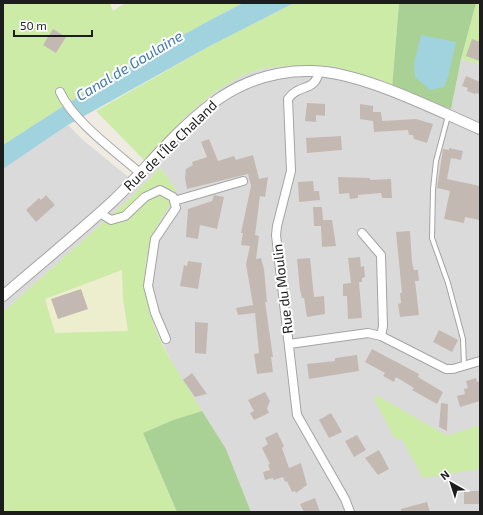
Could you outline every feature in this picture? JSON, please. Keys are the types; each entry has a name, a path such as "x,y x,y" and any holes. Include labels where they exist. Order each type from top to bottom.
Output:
{"street":[{"name":"Rue de l'Île Chaland","path":"3,296 100,213 199,114 226,92 250,81 278,72 319,71 358,79 480,129"},
{"name":"Rue du Moulin","path":"319,71 316,82 311,86 292,94 288,99 291,171 276,235 297,415 345,499 350,512"},
{"path":"61,95 89,130 140,174"},
{"path":"174,201 243,181"},
{"path":"100,213 111,220 125,216 145,197 160,190 173,197 176,208 155,239 148,286 155,313 166,339"},
{"path":"362,233 381,255 384,326 381,336"},
{"path":"289,344 368,333 381,336 446,369 464,366 480,361"}],"lane":[{"path":"448,115 436,161 433,189 432,238 448,283 463,339 464,366"}],"shaded area":[{"path":"461,59 480,64 480,512 251,512 226,449 181,379 165,349 145,295 145,273 151,237 177,191 160,168 128,200 3,312 3,169 68,125 83,140 128,177 158,149 185,117 216,91 243,75 265,68 295,65 332,66 374,78 383,84 451,108"}],"green space":[{"path":"3,3 110,3 113,11 125,3 243,3 181,36 121,71 3,145"},
{"path":"294,3 399,3 392,88 374,78 332,66 295,65 265,68 243,75 216,91 185,117 145,161 96,111 208,47"},
{"path":"399,3 476,3 461,59 451,109 392,88"},
{"path":"476,3 480,3 480,64 461,59"},
{"path":"160,168 177,191 150,241 145,279 147,300 152,320 169,357 202,411 173,420 143,433 177,512 3,512 3,312 128,200","holes":["122,270 123,299 128,331 55,333 45,299"]},
{"path":"122,270 123,299 128,331 55,333 45,299"},
{"path":"376,395 444,434 450,435 480,425 480,469 423,478 401,438 395,439 374,399"},
{"path":"202,411 226,449 251,512 177,512 143,433 173,420"}],"water":[{"path":"243,3 294,3 208,47 68,125 3,169 3,145 121,71 181,36"},
{"path":"421,35 456,42 448,77 444,87 430,90 415,77 414,64"}],"building":[{"path":"53,29 66,37 56,53 43,45"},
{"path":"472,39 480,42 480,61 466,56"},
{"path":"466,76 480,82 480,94 467,91 468,88 462,86"},
{"path":"307,103 325,104 325,116 316,115 316,122 305,121"},
{"path":"360,104 373,106 373,112 381,112 382,121 416,119 433,124 427,143 414,139 413,135 409,135 408,130 374,132 373,121 360,119"},
{"path":"341,136 342,150 307,153 306,138"},
{"path":"209,139 218,161 234,156 236,160 253,155 259,179 268,177 265,197 260,196 255,235 259,236 256,259 261,258 264,269 267,302 265,302 273,357 271,357 273,372 257,374 254,354 259,353 255,313 238,315 236,308 253,305 246,264 250,246 241,245 243,233 241,233 251,186 248,174 187,189 185,178 186,169 193,165 192,162 207,157 201,142"},
{"path":"449,148 463,151 461,160 451,158 447,179 480,186 480,220 465,217 464,223 444,219 450,191 437,188 443,149 449,150"},
{"path":"338,177 370,178 370,180 391,179 392,198 382,198 381,193 358,195 358,198 350,199 349,193 339,194"},
{"path":"313,181 314,191 319,191 320,200 299,202 298,182"},
{"path":"46,195 55,205 36,222 26,210 39,198 41,200"},
{"path":"214,195 224,197 217,229 200,225 198,239 186,237 188,209 212,201"},
{"path":"313,207 322,207 323,220 332,220 336,246 322,247 321,226 314,226"},
{"path":"410,231 412,263 414,270 418,270 419,281 415,281 419,315 400,317 398,304 401,303 400,293 402,293 396,232"},
{"path":"360,257 361,267 364,266 365,277 362,278 362,282 359,282 362,318 348,319 347,296 343,296 343,284 351,283 348,258"},
{"path":"310,258 314,297 324,296 325,314 307,317 304,298 302,298 300,290 297,259"},
{"path":"188,261 202,263 198,289 180,286 184,265 187,266"},
{"path":"81,289 88,309 58,319 51,299"},
{"path":"195,322 208,323 206,354 195,353"},
{"path":"439,330 458,340 452,352 433,342"},
{"path":"372,349 419,374 418,377 443,392 437,404 412,390 414,388 396,377 394,382 383,376 385,373 365,362"},
{"path":"357,355 359,371 309,379 307,364 335,361 335,358"},
{"path":"192,373 207,394 195,397 183,380"},
{"path":"476,378 477,382 480,381 480,401 460,407 457,396 465,394 464,389 468,388 466,381"},
{"path":"265,392 270,401 267,408 269,413 254,420 250,413 254,411 248,400"},
{"path":"441,403 448,404 447,431 439,427"},
{"path":"331,413 342,432 329,438 319,420"},
{"path":"277,432 284,446 282,448 289,468 301,463 307,485 296,493 295,491 292,492 287,481 285,482 283,477 274,480 273,478 265,480 263,472 270,470 268,465 270,464 262,448 268,444 265,438"},
{"path":"357,435 366,450 354,457 345,441"},
{"path":"379,450 389,469 378,475 365,458"},
{"path":"464,491 480,491 480,504 464,504"},
{"path":"315,498 320,512 304,512 300,504"},
{"path":"427,502 430,512 401,512 401,509"}],"water label":[{"name":"Canal de Goulaine","path":"129,65"}]}
